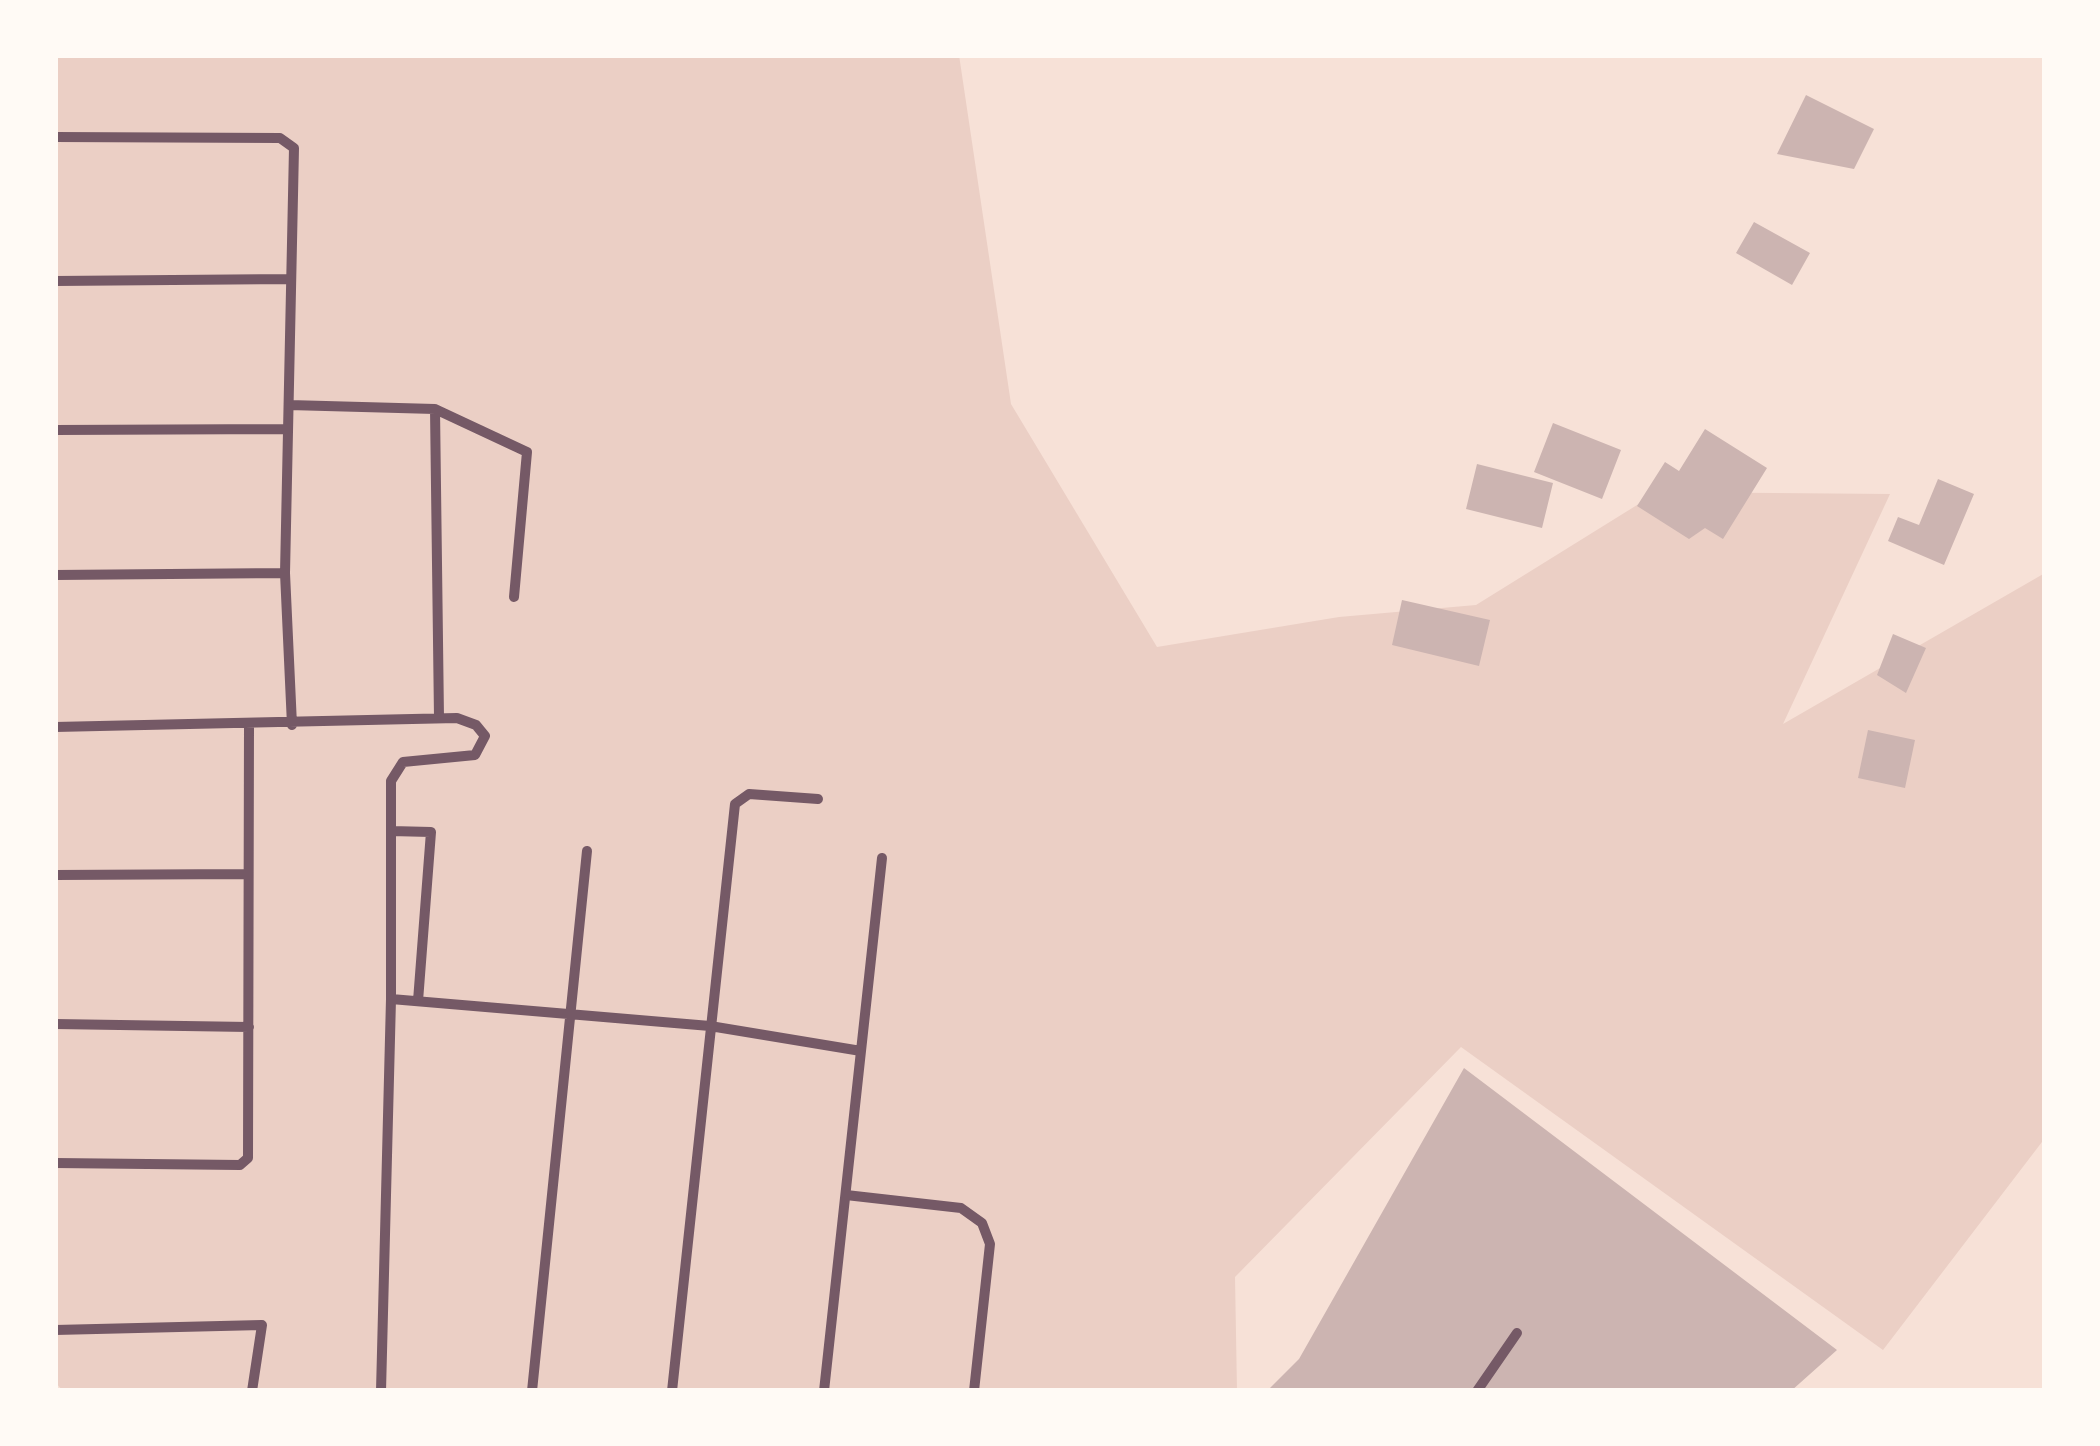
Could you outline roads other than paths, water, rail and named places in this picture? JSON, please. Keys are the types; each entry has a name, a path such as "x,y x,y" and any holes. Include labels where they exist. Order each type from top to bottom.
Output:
{"street":[{"path":"55,137 288,141 294,148 285,574 292,725"},
{"path":"55,281 290,279"},
{"path":"289,404 435,409 527,452 514,596"},
{"path":"435,409 440,718"},
{"path":"55,430 287,428"},
{"path":"55,575 285,574"},
{"path":"55,727 292,725 440,718 476,725 484,736 475,756 421,758 397,767 391,781 391,999 381,1391"},
{"path":"55,1163 240,1166 251,1151 248,724"},
{"path":"672,1391 735,804 749,794 818,799"},
{"path":"391,830 432,832 418,1001"},
{"path":"532,1391 587,850"},
{"path":"824,1391 882,858"},
{"path":"55,875 248,874"},
{"path":"391,999 710,1026 861,1051"},
{"path":"55,1024 249,1028"},
{"path":"846,1195 961,1208 982,1223 990,1244 974,1391"},
{"path":"55,1330 262,1324 252,1391"},
{"path":"1478,1391 1517,1333"}]}
